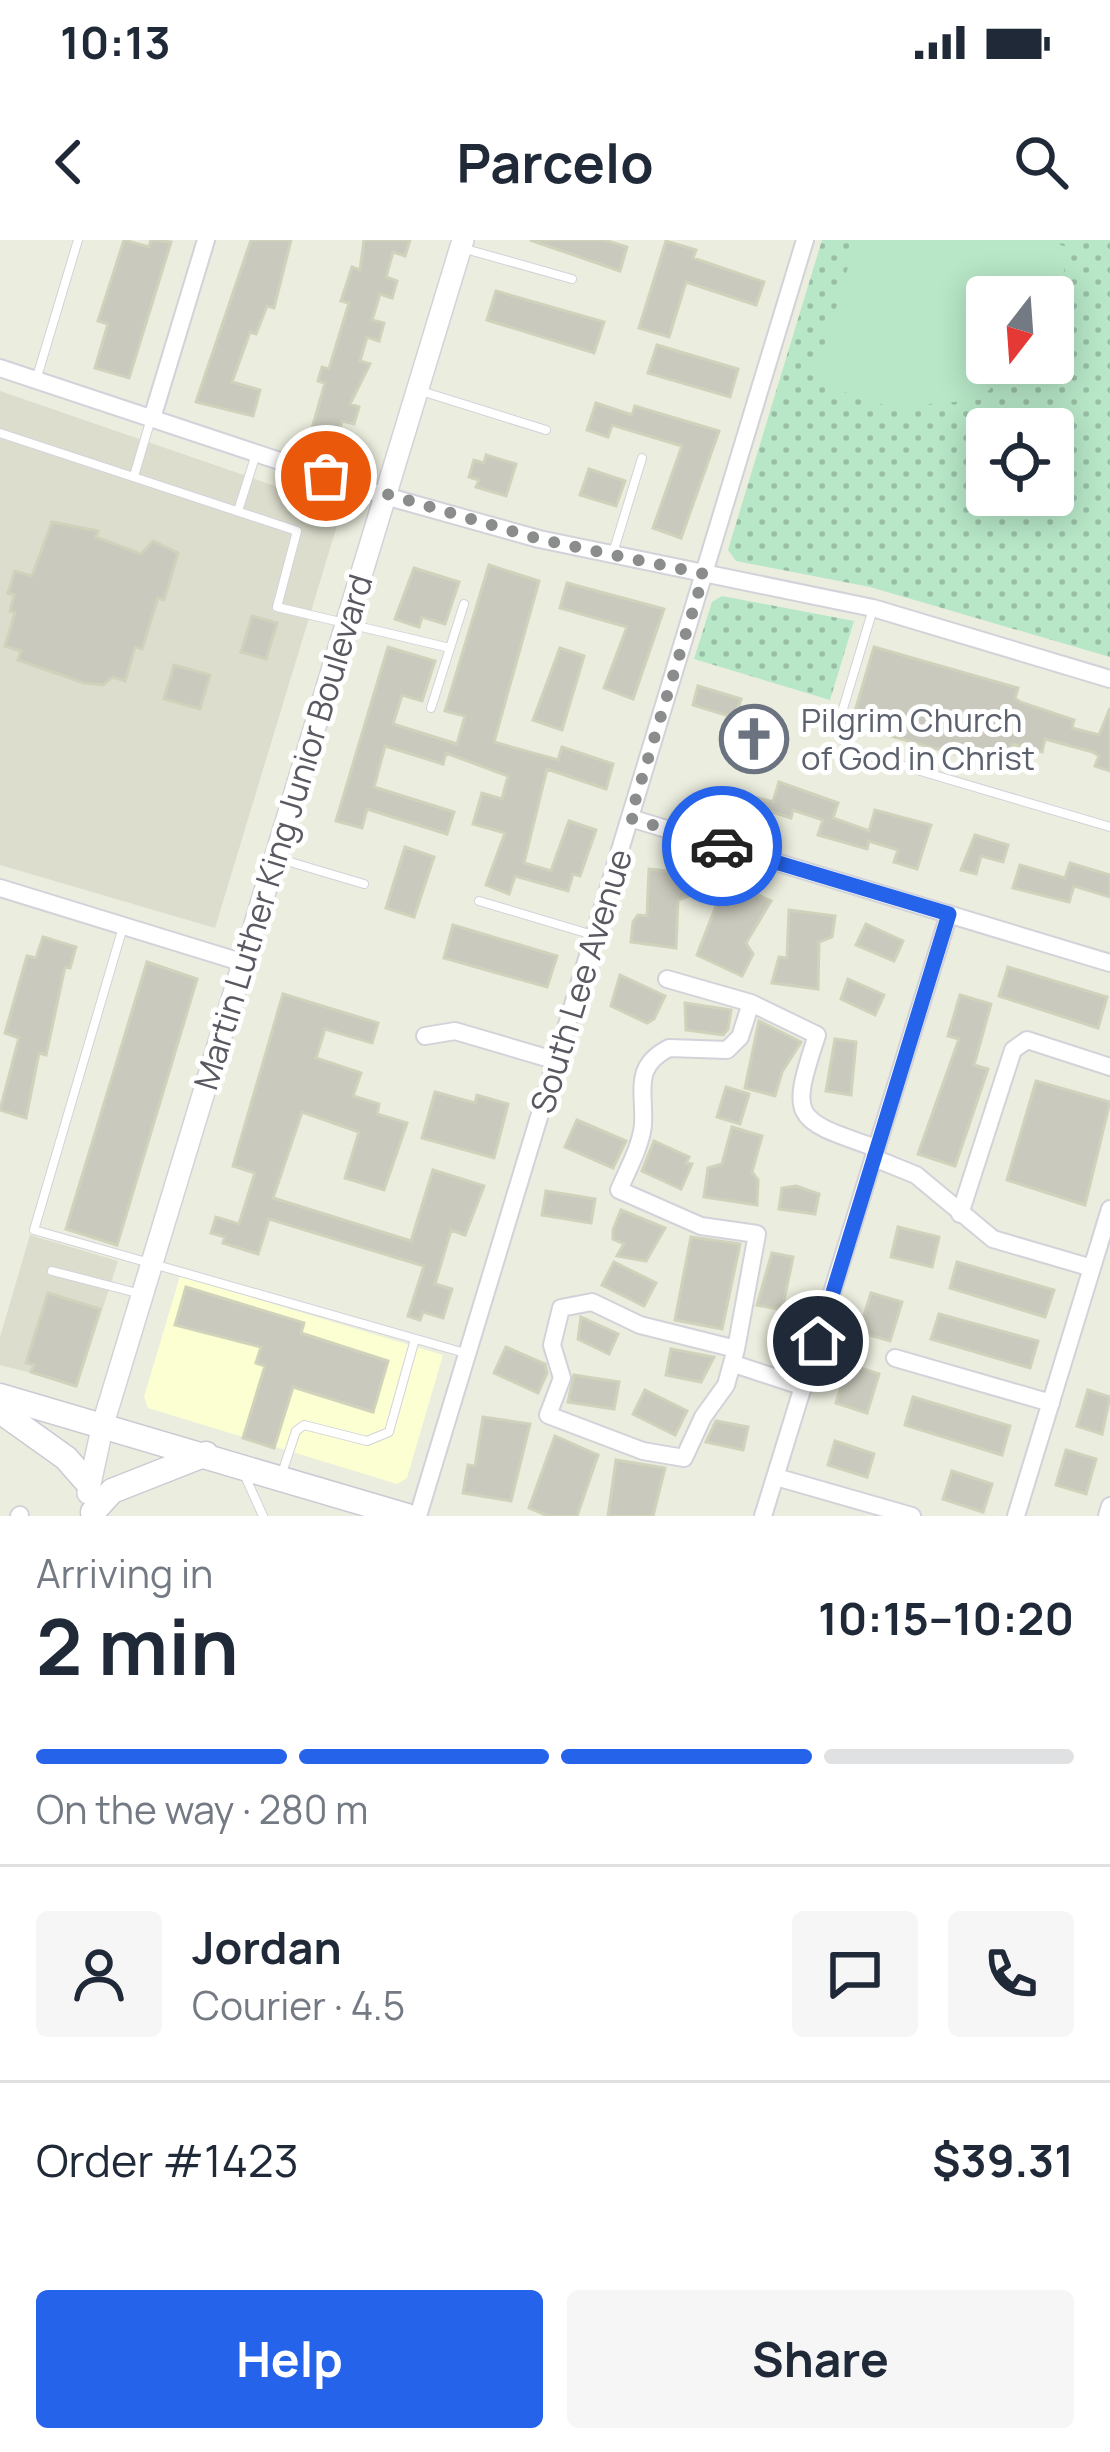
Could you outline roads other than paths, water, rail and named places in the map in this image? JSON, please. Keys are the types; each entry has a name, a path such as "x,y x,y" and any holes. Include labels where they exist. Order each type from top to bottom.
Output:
{"main road":[{"path":"0,1396 407,1516"},
{"path":"0,1411 66,1458 87,1482"},
{"path":"94,1514 112,1491 206,1454"}],"street":[{"path":"153,415 206,240"},
{"name":"South Lee Avenue","path":"418,1516 805,240"},
{"name":"Martin Luther King Junior Boulevard","path":"87,1482 462,244"},
{"path":"0,368 153,415 385,496 613,554 873,608 1110,679"},
{"path":"630,818 1110,963"},
{"path":"1,894 244,962"},
{"path":"763,1516 949,914"},
{"path":"668,979 751,1003 817,1035 797,1095 803,1113 827,1131 916,1175 993,1239 1092,1268"},
{"path":"751,1003 740,1037 727,1050 669,1048 644,1069 639,1081 643,1127 619,1190 701,1226 757,1234 735,1356 684,1458 643,1451 548,1415 562,1378 553,1345 560,1308 592,1302 640,1325 735,1356 804,1387"},
{"path":"425,1036 455,1031 556,1061"},
{"path":"960,1214 1012,1050 1027,1040 1110,1067"},
{"path":"1016,1516 1110,1209"},
{"path":"895,1358 1051,1403"},
{"path":"776,1477 912,1516"},
{"path":"87,1482 94,1514"},
{"path":"1107,1516 1110,1506"}],"lane":[{"path":"36,379 77,240"},
{"path":"462,244 572,279"},
{"path":"417,390 546,430"},
{"path":"134,477 153,415"},
{"path":"0,433 297,530 277,607 450,648"},
{"path":"238,511 256,452"},
{"path":"613,554 641,458"},
{"path":"431,708 464,604"},
{"path":"873,608 839,722 844,742 863,754 1110,827"},
{"path":"276,857 364,884"},
{"path":"479,901 594,936"},
{"path":"123,926 33,1228 468,1354"},
{"path":"52,1271 143,1294"},
{"path":"280,1476 296,1431 304,1425 367,1441 389,1432 415,1339"},
{"path":"240,1464 263,1516"}],"place":[{"name":"Pilgrim Church of God in Christ","path":"754,739"}]}
